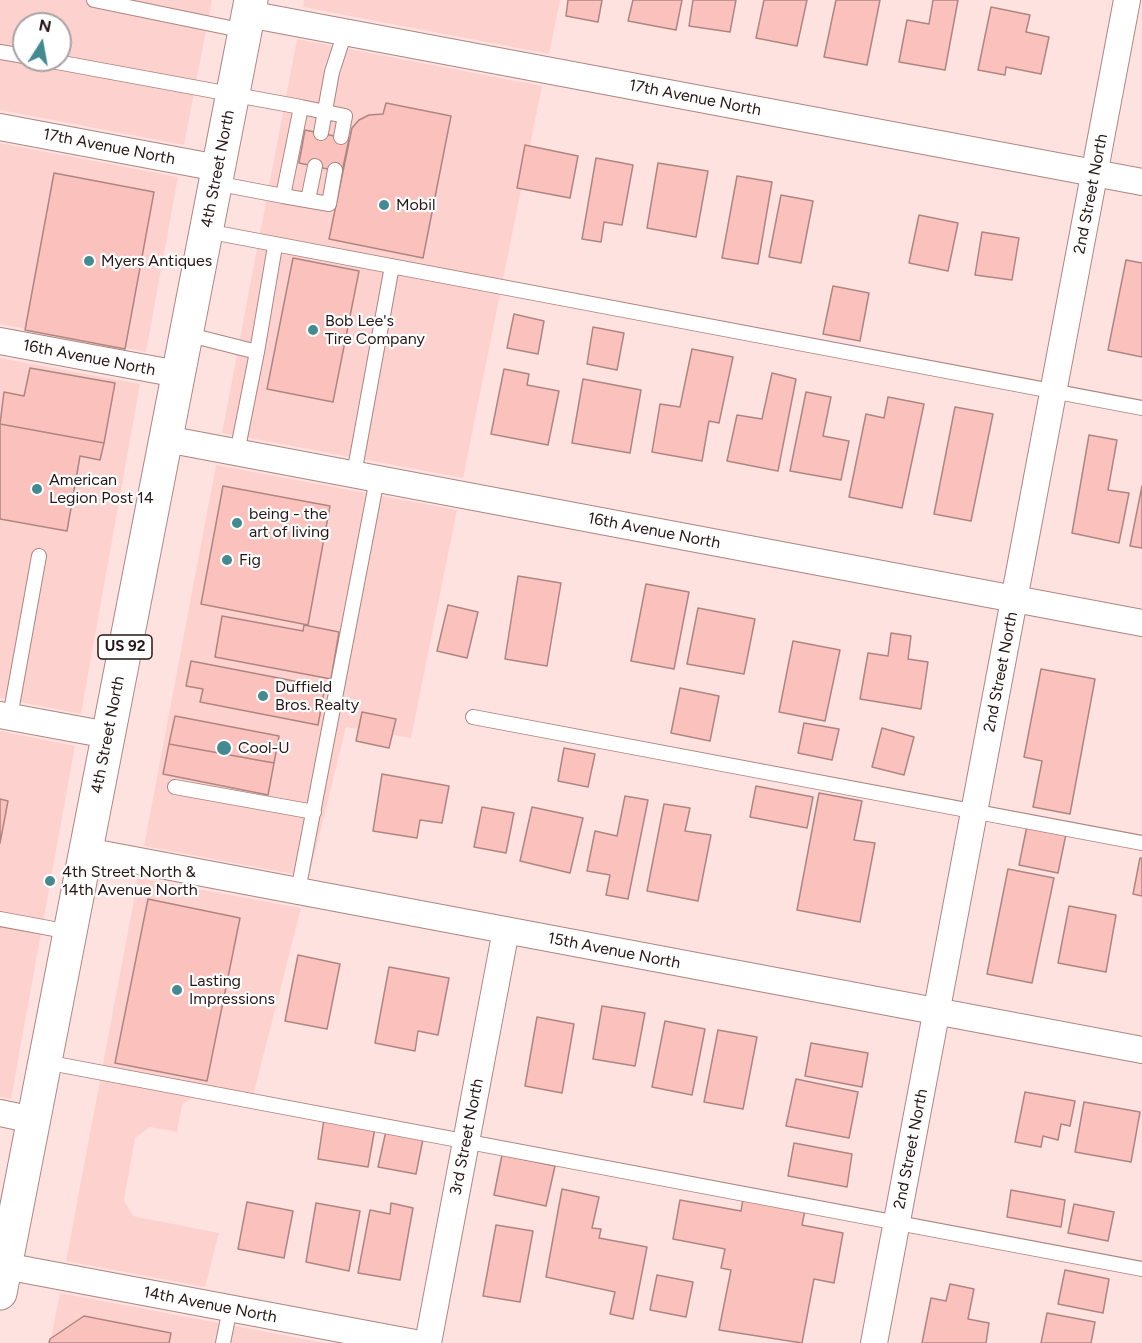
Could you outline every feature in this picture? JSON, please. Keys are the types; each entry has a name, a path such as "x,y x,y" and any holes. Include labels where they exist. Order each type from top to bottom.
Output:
{"main road":[{"name":"4th Street North","path":"3,1280 248,15"}],"street":[{"name":"2nd Street North","path":"874,1343 1127,0"},
{"name":"17th Avenue North","path":"248,15 1142,182"},
{"name":"17th Avenue North","path":"0,127 216,175"},
{"name":"16th Avenue North","path":"0,341 178,374"},
{"name":"16th Avenue North","path":"166,439 1142,623"},
{"path":"5,716 108,735"},
{"name":"15th Avenue North","path":"86,851 1142,1050"},
{"name":"3rd Street North","path":"428,1343 506,930"},
{"path":"0,1113 33,1120"},
{"name":"14th Avenue North","path":"3,1280 230,1308 415,1343"}],"lane":[{"path":"94,0 248,15"},
{"path":"321,133 332,72 345,32"},
{"path":"72,65 345,116 341,137"},
{"path":"283,196 301,107"},
{"path":"308,200 315,166"},
{"path":"216,175 283,196 329,204 335,170"},
{"path":"206,231 275,246 392,266 1142,408"},
{"path":"237,453 275,246"},
{"path":"298,891 314,812 365,476 392,266"},
{"path":"186,334 257,352"},
{"path":"5,716 39,556"},
{"path":"473,717 1142,843"},
{"path":"175,787 314,812"},
{"path":"0,919 70,932"},
{"path":"45,1062 1142,1269"},
{"path":"222,1343 230,1308"}],"shaded area":[{"path":"0,0 212,0 184,145 0,110"},
{"path":"304,0 560,0 549,54 303,7"},
{"path":"297,39 542,86 463,478 222,433"},
{"path":"0,143 178,177 146,352 0,324"},
{"path":"0,358 140,384 81,714 0,698"},
{"path":"216,465 457,510 411,738 346,727 309,877 144,846"},
{"path":"0,731 75,746 11,1099 0,1097"},
{"path":"138,878 301,908 251,1104 197,1094 182,1105 177,1132 150,1127 135,1138 124,1200 133,1216 219,1233 205,1287 66,1261"},
{"path":"60,1293 325,1343 50,1343"}],"building":[{"path":"568,0 602,0 598,22 566,16"},
{"path":"633,0 682,0 676,30 628,21"},
{"path":"693,0 736,0 730,32 689,26"},
{"path":"764,0 807,0 797,46 756,38"},
{"path":"836,0 880,0 867,65 824,57"},
{"path":"933,0 958,0 945,70 899,62 907,20 929,24"},
{"path":"991,7 1030,15 1026,32 1049,37 1041,74 1006,67 1005,75 978,70"},
{"name":"Mobil","path":"386,103 451,116 423,258 329,239 352,128 359,120 369,115 383,114"},
{"path":"305,130 349,139 342,172 299,163"},
{"path":"525,145 578,156 570,198 517,188"},
{"path":"596,158 633,165 622,225 604,222 601,242 582,239"},
{"path":"658,163 708,171 696,237 647,228"},
{"name":"Myers Antiques","path":"54,173 154,192 125,349 25,330"},
{"path":"737,176 772,182 758,264 722,258"},
{"path":"781,195 813,201 801,263 769,257"},
{"path":"919,215 958,223 948,271 909,263"},
{"path":"982,232 1019,238 1012,280 975,275"},
{"name":"Bob Lee's Tire Company","path":"293,258 359,271 333,402 267,389"},
{"path":"1126,260 1142,263 1142,357 1108,350"},
{"path":"833,286 869,293 860,341 823,334"},
{"path":"514,314 544,321 538,354 507,348"},
{"path":"593,327 624,333 617,370 587,364"},
{"path":"692,349 733,357 719,423 709,421 702,461 652,452 660,404 680,407"},
{"path":"30,368 115,383 104,443 0,424 4,392 24,396"},
{"path":"504,369 529,374 527,385 559,391 548,445 491,434"},
{"path":"772,373 796,379 778,471 727,461 737,415 762,419"},
{"path":"583,379 641,390 630,453 572,443"},
{"path":"806,392 831,397 823,436 849,441 841,480 790,471"},
{"path":"888,397 924,404 902,508 849,497 866,414 884,418"},
{"path":"955,407 993,414 971,521 934,514"},
{"name":"American Legion Post 14","path":"0,424 104,443 100,460 80,456 67,531 0,519"},
{"path":"1089,435 1117,440 1108,490 1129,493 1119,543 1072,533"},
{"path":"223,486 330,506 308,625 201,604"},
{"path":"1142,486 1142,548 1130,546"},
{"path":"518,576 561,583 547,666 505,659"},
{"path":"646,584 689,592 674,669 631,661"},
{"path":"448,605 478,612 467,658 437,651"},
{"path":"698,608 755,619 744,674 687,664"},
{"path":"222,616 303,631 304,625 339,632 331,679 215,657"},
{"path":"891,633 911,636 908,659 928,662 921,709 860,699 868,653 888,656"},
{"path":"793,641 840,650 825,721 779,712"},
{"name":"Duffield Bros. Realty","path":"191,661 325,687 318,725 200,702 203,689 186,686"},
{"path":"1041,669 1095,679 1070,814 1033,807 1042,761 1024,757"},
{"path":"680,688 719,696 710,741 671,733"},
{"path":"362,712 396,719 389,748 356,741"},
{"path":"175,716 279,736 274,763 169,744"},
{"path":"804,723 839,729 832,760 798,753"},
{"path":"882,728 914,737 904,775 872,767"},
{"path":"169,744 274,763 268,795 163,774"},
{"path":"564,748 595,754 588,787 558,781"},
{"path":"382,774 449,786 442,823 420,820 417,838 373,831"},
{"path":"756,786 813,797 807,828 750,817"},
{"path":"819,793 862,801 854,840 875,843 860,922 797,910"},
{"path":"625,796 648,800 628,899 606,895 610,875 587,871 595,831 617,836"},
{"path":"0,799 8,801 0,843"},
{"path":"664,804 690,808 685,831 711,835 698,901 647,891"},
{"path":"482,807 514,813 506,853 474,847"},
{"path":"532,807 583,818 570,873 520,861"},
{"path":"1027,826 1066,834 1058,873 1019,865"},
{"path":"1140,858 1142,858 1142,896 1133,894"},
{"path":"1008,869 1054,878 1032,983 987,974"},
{"name":"Lasting Impressions","path":"148,899 240,918 207,1081 115,1063"},
{"path":"1069,906 1116,915 1106,972 1058,963"},
{"path":"298,955 340,964 327,1029 285,1021"},
{"path":"389,967 449,978 438,1035 418,1031 415,1051 375,1043"},
{"path":"602,1006 645,1013 635,1066 593,1059"},
{"path":"537,1017 574,1024 562,1093 525,1086"},
{"path":"665,1021 705,1029 692,1095 652,1087"},
{"path":"718,1030 757,1037 743,1109 704,1102"},
{"path":"811,1043 868,1053 862,1087 805,1076"},
{"path":"796,1079 858,1092 849,1138 786,1126"},
{"path":"1025,1092 1075,1101 1070,1126 1061,1124 1058,1140 1043,1136 1041,1147 1015,1142"},
{"path":"1084,1102 1140,1112 1131,1162 1075,1152"},
{"path":"324,1119 375,1128 368,1167 318,1159"},
{"path":"386,1131 423,1139 416,1174 378,1167"},
{"path":"794,1143 852,1154 847,1187 788,1176"},
{"path":"502,1155 555,1166 546,1206 494,1195"},
{"path":"562,1189 599,1197 592,1228 601,1229 599,1238 647,1247 633,1319 610,1314 615,1292 546,1277"},
{"path":"1011,1190 1065,1200 1061,1227 1007,1217"},
{"path":"743,1199 805,1210 802,1225 843,1233 834,1283 814,1279 802,1343 719,1330 731,1270 721,1268 725,1249 673,1239 680,1200 741,1211"},
{"path":"247,1202 293,1211 284,1258 238,1249"},
{"path":"316,1203 360,1211 349,1271 306,1262"},
{"path":"391,1203 413,1208 400,1280 358,1273 370,1210 390,1214"},
{"path":"1074,1204 1114,1212 1108,1241 1068,1233"},
{"path":"496,1225 533,1231 520,1302 483,1296"},
{"path":"1065,1270 1109,1279 1103,1313 1058,1304"},
{"path":"657,1275 693,1282 686,1317 650,1310"},
{"path":"950,1284 974,1289 968,1319 989,1323 986,1343 922,1343 931,1298 946,1301"},
{"path":"1047,1313 1095,1322 1091,1343 1041,1343"},
{"path":"84,1316 171,1333 169,1343 49,1343 50,1339"}],"place":[{"name":"Mobil","path":"384,205"},
{"name":"Myers Antiques","path":"89,261"},
{"name":"Bob Lee's Tire Company","path":"313,330"},
{"name":"American Legion Post 14","path":"37,489"},
{"name":"being - the art of living","path":"237,523"},
{"name":"Fig","path":"227,560"},
{"name":"Duffield Bros. Realty","path":"263,696"},
{"name":"Cool-U","path":"224,748"},
{"name":"4th Street North & 14th Avenue North","path":"50,881"},
{"name":"Lasting Impressions","path":"177,990"}]}
